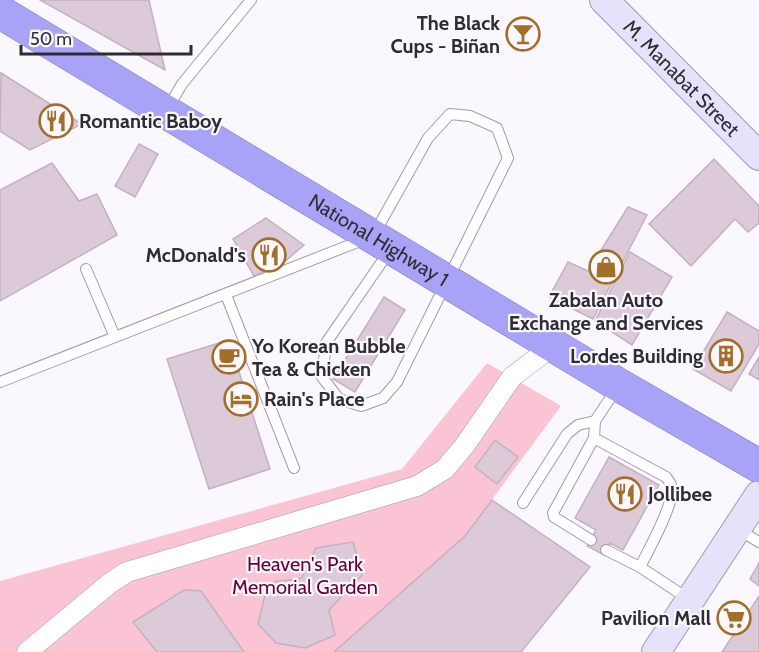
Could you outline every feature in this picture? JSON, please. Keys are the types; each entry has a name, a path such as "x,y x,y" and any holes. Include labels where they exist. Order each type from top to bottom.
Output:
{"highway":[{"name":"National Highway 1","path":"0,12 619,385 759,466"}],"main road":[{"name":"M. Manabat Street","path":"604,0 759,156"},
{"path":"656,652 690,600 748,535 759,495"}],"street":[{"path":"27,652 110,583 127,572 417,486 445,469 465,445 512,377 554,345"}],"lane":[{"path":"166,111 183,84 251,0"},
{"path":"450,114 470,116 497,128 507,158 447,282 397,382 383,398 361,406 339,399 322,377 326,343 382,242 428,138 450,114"},
{"path":"0,382 226,295 382,242"},
{"path":"87,269 115,337"},
{"path":"226,295 294,468"},
{"path":"591,540 554,517 553,513 594,438 595,421 619,385"},
{"path":"523,502 567,435 578,426 595,421"},
{"path":"594,438 666,477 671,483 670,502 640,567"},
{"path":"606,550 640,567 690,600"}],"green space":[{"name":"Heaven's Park Memorial Garden","path":"487,363 561,406 465,536 334,652 0,652 0,581 402,469"}],"building":[{"path":"40,0 149,0 165,70"},
{"path":"1,73 82,124 30,150 0,131"},
{"path":"139,144 158,154 135,197 115,186"},
{"path":"714,159 759,206 759,223 748,232 735,219 691,266 649,224"},
{"path":"52,163 79,201 97,194 117,235 0,301 0,190"},
{"name":"Zabalan Auto Exchange and Services","path":"628,207 647,215 593,319 549,297 568,262 588,271"},
{"name":"McDonald's","path":"266,218 304,245 283,263 254,276 233,239"},
{"path":"630,252 672,277 632,345 595,321"},
{"path":"384,297 405,310 355,392 333,379"},
{"name":"Lordes Building","path":"727,312 759,331 759,344 731,391 693,369"},
{"path":"229,340 270,469 209,489 167,359"},
{"path":"759,357 759,380 749,374"},
{"path":"495,440 518,457 497,484 475,467"},
{"path":"609,457 659,485 623,550 610,543 604,555 587,546 596,530 575,518"},
{"path":"492,500 590,567 521,652 334,652 465,536"},
{"path":"353,542 362,575 329,610 335,635 305,648 276,643 258,624 268,583 302,578 316,548"},
{"path":"759,563 759,586 750,579"},
{"path":"184,590 201,591 244,652 157,652 133,622"},
{"path":"759,596 759,652 722,652"}],"place":[{"name":"The Black Cups - Biñan","path":"523,34"},
{"name":"Romantic Baboy","path":"56,121"},
{"name":"McDonald's","path":"269,255"},
{"name":"Zabalan Auto Exchange and Services","path":"606,267"},
{"name":"Lordes Building","path":"726,356"},
{"name":"Yo Korean Bubble Tea & Chicken","path":"229,357"},
{"name":"Rain's Place","path":"241,399"},
{"name":"Jollibee","path":"625,494"},
{"name":"Pavilion Mall","path":"734,618"}]}
